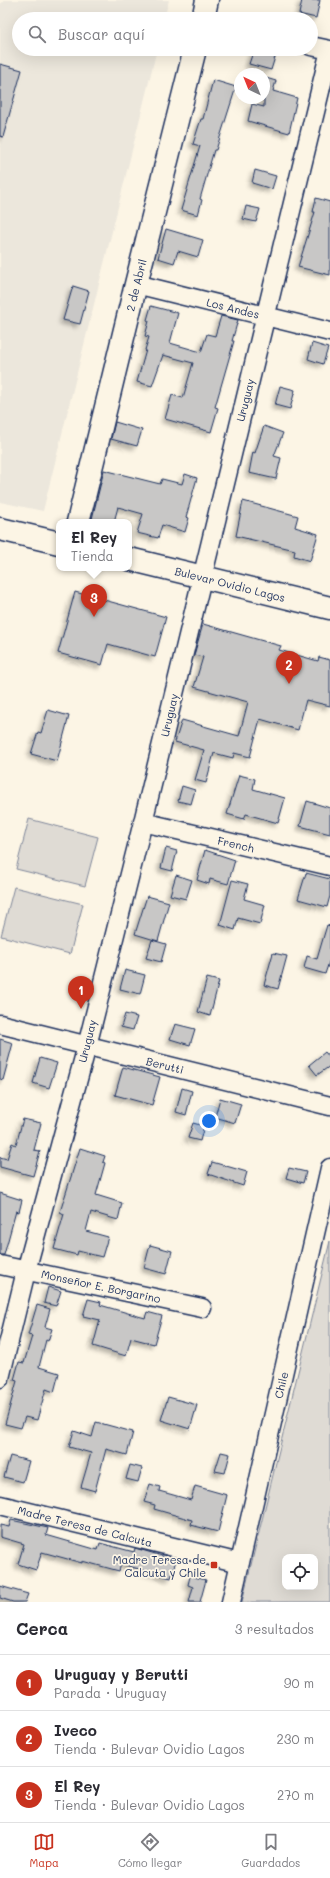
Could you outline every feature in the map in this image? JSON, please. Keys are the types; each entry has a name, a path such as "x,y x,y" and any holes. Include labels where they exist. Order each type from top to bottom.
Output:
{"main road":[{"name":"2 de Abril","path":"79,519 193,56"},
{"path":"0,530 56,542"},
{"name":"Bulevar Ovidio Lagos","path":"132,560 330,608"}],"street":[{"path":"318,47 330,50"},
{"name":"Uruguay","path":"0,1378 26,1271 86,1046 143,822 330,50"},
{"name":"Los Andes","path":"136,284 330,332"},
{"name":"French","path":"143,822 330,866"},
{"name":"Berutti","path":"0,1024 330,1106"},
{"name":"Chile","path":"231,1602 330,1168"},
{"name":"Monseñor E. Borgarino","path":"0,1265 202,1308"},
{"name":"Madre Teresa de Calcuta","path":"0,1505 240,1563"}],"shaded area":[{"path":"6,0 169,0 166,12 12,12 12,56 155,56 43,511 0,502 0,4"},
{"path":"29,819 98,837 85,886 16,869"},
{"path":"14,887 83,904 70,954 1,936"},
{"path":"330,1241 330,1602 242,1602"}],"building":[{"path":"302,0 320,0 317,12 299,12"},
{"path":"252,56 275,56 271,70 270,68 249,64"},
{"path":"0,64 22,70 3,137 0,136"},
{"path":"270,79 276,81 273,91 297,98 289,133 248,121 252,104 264,107 264,104 270,104"},
{"path":"213,80 234,86 234,93 216,150 214,150 200,199 202,200 198,215 181,210 200,146 193,144 201,119 203,119"},
{"path":"255,170 276,176 272,189 252,183"},
{"path":"316,198 330,202 330,275 298,267 315,212 313,212"},
{"path":"246,206 260,209 256,222 243,219"},
{"path":"166,229 203,240 198,257 178,251 174,263 158,258"},
{"path":"73,286 89,291 80,324 63,320"},
{"path":"151,306 178,313 170,343 201,352 207,334 215,336 221,316 238,320 232,341 234,341 215,407 218,408 211,432 165,419 172,395 183,398 193,363 163,355 152,386 137,382 149,337 145,336"},
{"path":"312,343 328,348 323,364 308,359"},
{"path":"280,386 295,390 290,409 275,405"},
{"path":"115,422 142,430 137,446 111,439"},
{"path":"264,426 283,433 274,456 281,458 276,479 249,473 253,452 255,453"},
{"path":"104,470 160,484 162,479 182,484 185,474 197,478 186,517 189,518 185,532 162,525 158,538 137,533 143,514 118,507 115,519 92,519"},
{"path":"243,501 298,516 295,527 318,534 310,561 294,556 295,550 236,536"},
{"path":"75,592 166,617 155,657 108,644 102,665 58,653"},
{"path":"203,624 281,646 279,650 318,661 319,657 330,660 330,706 306,700 298,730 260,719 250,757 234,753 233,758 214,753 206,783 195,780 204,750 175,742 182,720 239,736 248,702 194,687 203,657 194,655"},
{"path":"48,710 69,716 57,761 31,754 38,732 41,733"},
{"path":"239,775 255,779 253,789 285,798 278,823 246,814 244,819 227,814"},
{"path":"182,786 195,790 191,804 178,801"},
{"path":"307,801 330,808 330,834 300,826"},
{"path":"166,848 177,851 172,871 161,868"},
{"path":"205,850 235,860 228,884 210,879 209,884 197,880"},
{"path":"306,873 330,879 330,896 327,907 298,899"},
{"path":"176,875 192,880 186,899 170,895"},
{"path":"232,880 248,884 244,899 265,905 260,924 238,918 235,930 220,925"},
{"path":"147,896 169,902 158,941 135,934"},
{"path":"327,925 330,926 330,959 325,974 304,968 307,956 317,959"},
{"path":"152,940 166,944 161,962 146,958"},
{"path":"273,953 287,956 278,989 264,985"},
{"path":"125,970 145,975 140,994 120,989"},
{"path":"207,978 219,981 210,1016 198,1012"},
{"path":"125,1014 137,1017 133,1030 121,1027"},
{"path":"175,1024 195,1029 190,1045 170,1039"},
{"path":"0,1039 13,1043 3,1080 0,1079"},
{"path":"325,1052 330,1058 330,1066 317,1075 309,1065"},
{"path":"40,1058 57,1063 49,1088 33,1083"},
{"path":"123,1067 160,1077 152,1105 115,1095"},
{"path":"182,1088 192,1091 186,1115 176,1112"},
{"path":"220,1098 241,1104 235,1123 215,1117"},
{"path":"23,1119 41,1123 34,1150 40,1151 33,1176 0,1167 0,1157 7,1159 12,1143 16,1145"},
{"path":"193,1123 204,1126 200,1141 188,1138"},
{"path":"80,1148 105,1156 103,1162 105,1163 96,1195 122,1203 118,1220 91,1212 86,1231 108,1237 102,1257 78,1251 77,1255 54,1249 64,1214 60,1212"},
{"path":"212,1162 247,1172 243,1186 208,1174"},
{"path":"289,1168 306,1172 303,1183 286,1178"},
{"path":"0,1193 22,1200 19,1212 16,1211 4,1255 0,1255"},
{"path":"150,1245 172,1251 166,1274 144,1268"},
{"path":"48,1287 61,1291 56,1306 44,1303"},
{"path":"88,1299 101,1302 100,1305 145,1318 147,1312 162,1316 154,1344 131,1338 126,1356 93,1346 100,1320 83,1316"},
{"path":"37,1305 50,1309 45,1327 52,1329 48,1341 46,1340 39,1367 59,1373 54,1392 46,1389 37,1420 25,1417 21,1428 5,1424 17,1381 14,1380 19,1362 24,1363 32,1336 28,1335"},
{"path":"168,1397 197,1405 190,1429 161,1420"},
{"path":"96,1422 133,1432 127,1455 106,1449 95,1491 81,1487 91,1453 69,1447 74,1431 92,1437"},
{"path":"221,1452 230,1454 225,1473 215,1471"},
{"path":"10,1456 29,1461 23,1482 4,1477"},
{"path":"130,1465 142,1468 138,1482 126,1479"},
{"path":"150,1484 160,1487 159,1491 191,1500 195,1486 227,1495 218,1532 191,1525 192,1520 154,1509 155,1505 144,1502"},
{"path":"11,1520 48,1528 46,1535 98,1550 100,1543 134,1552 135,1548 176,1560 171,1578 121,1564 119,1571 42,1552 36,1570 18,1564 24,1544 0,1537 0,1525 9,1527"},
{"path":"190,1576 206,1580 200,1602 189,1602 193,1587 188,1585"},
{"path":"0,1586 28,1594 25,1602 13,1602 0,1598"}],"place":[{"name":"El Rey","path":"94,617"},
{"name":"Iveco","path":"289,684"},
{"name":"Uruguay y Berutti","path":"81,1009"},
{"name":"Madre Teresa de Calcuta y Chile","path":"214,1565"}]}
